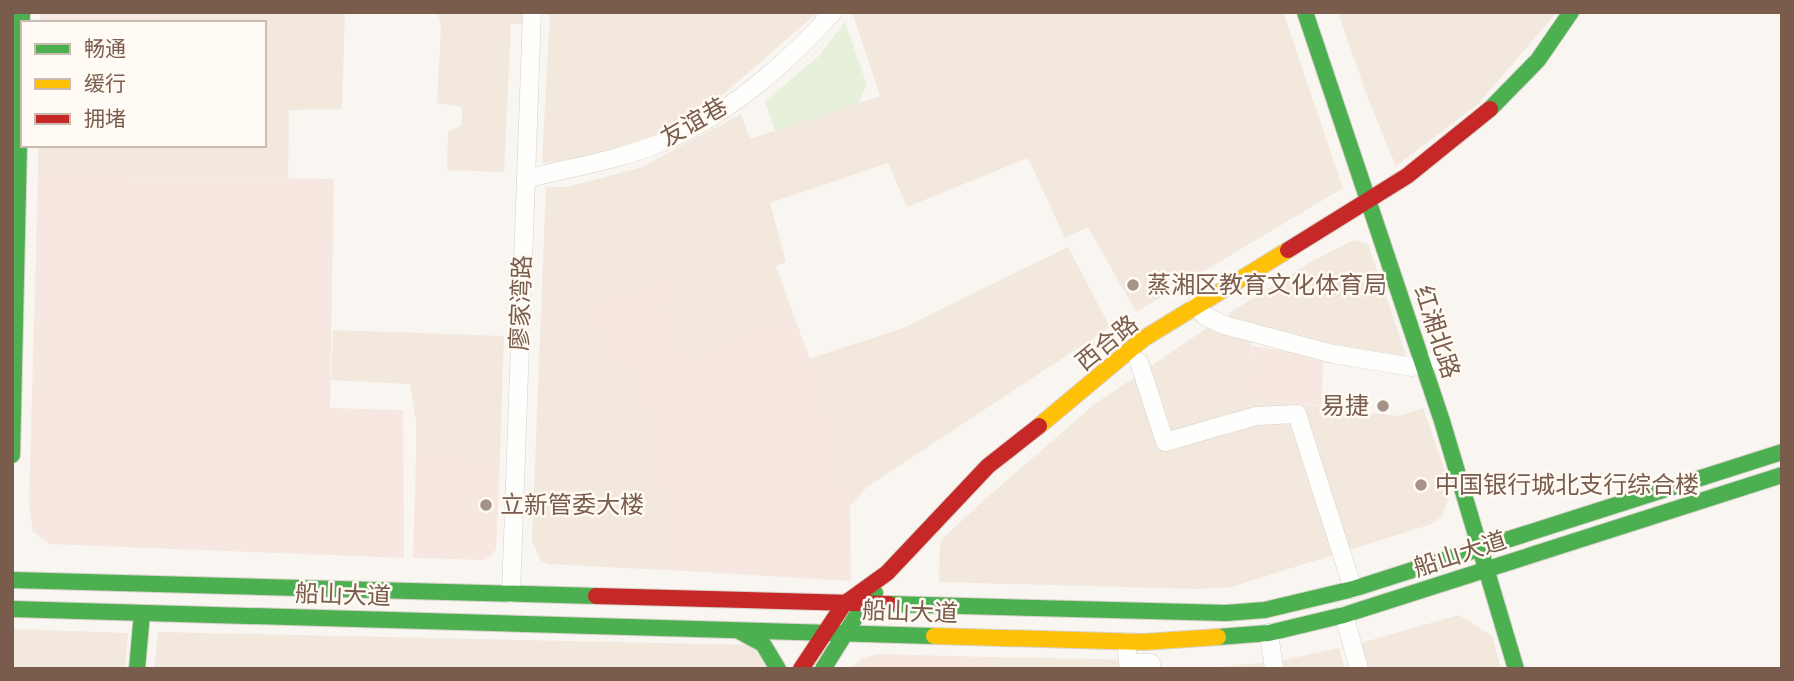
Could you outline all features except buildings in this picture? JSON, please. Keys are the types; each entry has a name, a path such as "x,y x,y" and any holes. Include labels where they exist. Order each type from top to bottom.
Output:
{"main road":[{"name":"红湘北路","path":"1305,12 1376,203 1430,362 1489,546 1516,669"},
{"name":"红湘北路","path":"1319,12 1376,203"},
{"name":"西合路","path":"1376,203 1481,119 1533,65 1571,12"},
{"name":"西合路","path":"823,669 863,605 995,474 1142,354 1200,311 1456,157 1490,129 1542,71 1584,12"},
{"path":"12,455 21,56"},
{"name":"西合路","path":"801,669 844,604 887,573 988,466 1088,387 1098,373 1142,354"},
{"name":"船山大道","path":"12,580 1226,613 1287,606 1353,589 1782,452"},
{"name":"船山大道","path":"12,609 1126,642 1269,633 1344,615 1782,474"},
{"name":"红湘北路","path":"1494,567 1529,669"},
{"path":"137,669 142,612"},
{"path":"735,629 762,642 771,652 778,669"},
{"path":"830,669 848,650 857,646 919,635"}],"street":[{"name":"廖家湾路","path":"511,594 531,12"},
{"name":"友谊巷","path":"526,179 654,145 704,121 756,83 833,12"},
{"path":"1200,311 1224,325 1333,354 1412,367 1430,362"},
{"path":"1142,354 1166,442 1256,416 1297,414 1353,589"},
{"path":"1344,615 1359,669"},
{"path":"1269,633 1274,669"},
{"path":"1126,642 1120,666 1151,663 1151,669"}],"shaded area":[{"path":"40,12 161,12 161,21 40,21"},
{"path":"161,12 345,12 342,109 289,110 288,178 38,175 38,147 266,147 266,21 161,21"},
{"path":"438,12 522,12 522,24 511,24 504,172 447,170 448,132 462,125 462,107 437,103 441,28"},
{"path":"550,12 818,12 713,103 652,136 583,158 542,163"},
{"path":"852,12 1283,12 1343,188 1136,312 1088,227 1065,238 1028,158 907,207 888,163 770,203 786,262 776,266 793,313 690,356 668,309 667,275 618,364 633,375 646,427 654,480 669,526 667,570 548,564 540,560 532,541 546,187 568,187 642,167 741,114 750,139 880,96"},
{"path":"1338,12 1557,12 1478,104 1396,166 1368,99"},
{"path":"38,175 334,179 330,408 403,410 404,558 50,544 33,532 29,505"},
{"path":"1354,240 1368,244 1406,355 1397,358 1335,349 1231,321 1228,314 1316,259"},
{"path":"1068,247 1110,327 867,487 850,506 831,416 809,359 903,328"},
{"path":"667,275 678,305 668,309 690,356 793,313 831,416 850,506 851,581 667,570 669,526 654,480 646,427 633,375 618,364 602,360 585,305"},
{"path":"1210,326 1252,337 1247,398 1399,416 1423,408 1448,479 1450,494 1442,516 1432,524 1231,587 1198,589 939,582 940,541 1095,404"},
{"path":"333,330 504,336 500,457 416,455 416,421 410,384 331,380"},
{"path":"1252,346 1324,357 1321,406 1246,398"},
{"name":"立新管委大楼","path":"416,455 500,457 496,549 491,556 484,560 413,558"},
{"path":"1459,615 1492,636 1501,669 1368,669 1361,643"},
{"path":"12,629 128,633 125,669 12,669"},
{"path":"158,632 750,645 772,669 154,669"},
{"path":"1339,648 1345,669 1198,669 1279,661"},
{"path":"878,654 990,657 989,669 849,669 863,658"},
{"path":"990,657 1146,660 1147,669 989,669"}],"green space":[{"path":"845,22 867,85 858,103 775,131 765,101 819,56"}],"traffic: fast":[{"path":"22,12 22,21"},
{"path":"1305,12 1442,421 1516,669"},
{"path":"1490,109 1538,60 1571,12"},
{"path":"12,455 21,56"},
{"path":"889,604 1226,613 1265,610 1353,589 1782,452"},
{"path":"1218,637 1269,633 1344,615 1782,475"},
{"path":"12,580 596,596"},
{"path":"823,669 863,605 875,593"},
{"path":"12,609 934,636"},
{"path":"137,669 142,613"},
{"path":"739,631 763,644 778,669"}],"traffic: slow":[{"path":"1039,426 1143,339 1288,250"},
{"path":"934,636 1143,642 1218,637"}],"traffic: jam":[{"path":"1288,250 1407,176 1490,109"},
{"path":"801,669 844,604 887,573 988,466 1039,426"},
{"path":"596,596 889,604"}],"place":[{"name":"蒸湘区教育文化体育局","path":"1133,285"},
{"name":"易捷","path":"1383,406"},
{"name":"中国银行城北支行综合楼","path":"1421,485"},
{"name":"立新管委大楼","path":"486,505"}]}
